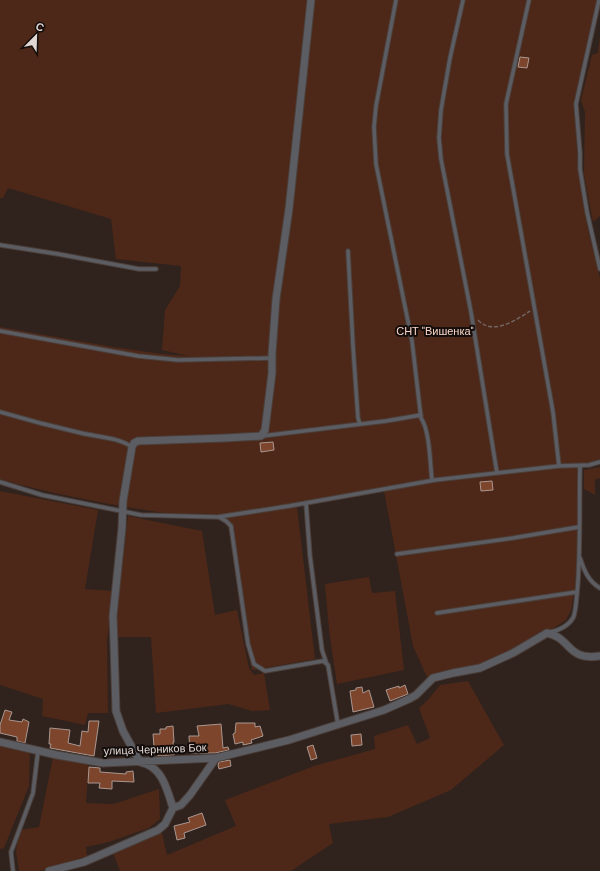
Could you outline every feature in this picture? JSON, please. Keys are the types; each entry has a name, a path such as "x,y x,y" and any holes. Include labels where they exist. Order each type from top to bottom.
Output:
{"street":[{"path":"173,808 169,794 158,772 151,765 140,762 123,731 116,711 113,616 122,536 124,492 132,447 134,443 138,441 261,436 265,430 272,373 276,299 288,208 311,0"},
{"path":"547,633 555,634 579,656 589,658 600,656"},
{"name":"улица Черников Бок","path":"0,742 57,755 103,763 216,758 241,753 338,726 384,710 409,699 433,678 480,668 513,653 547,633"},
{"name":"улица Черников Бок","path":"49,871 84,862 158,830 165,824 173,808 181,805 190,795 216,758"}],"lane":[{"path":"396,0 376,106 374,127 376,164 412,341 421,415 427,434 432,480"},
{"path":"463,0 450,58 441,110 441,158 471,312 497,473"},
{"path":"529,0 506,104 507,154 553,412 559,466"},
{"path":"599,0 576,104 580,169 587,212 600,269"},
{"path":"0,245 139,269 156,269"},
{"path":"348,251 354,366 358,418 360,424"},
{"path":"0,331 138,356 178,360 272,358"},
{"path":"0,412 38,424 127,443 132,447"},
{"path":"261,436 421,415"},
{"path":"0,482 42,495 122,512 141,515 218,517 432,480 559,466 580,466 600,462"},
{"path":"547,633 567,625 573,618 577,592 579,554 580,466"},
{"path":"306,503 310,556 322,650 328,665 331,679 338,726"},
{"path":"218,517 226,520 231,526 248,644 254,664 265,671 323,661 326,662"},
{"path":"397,554 579,527"},
{"path":"579,554 589,578 600,588"},
{"path":"437,613 577,592"},
{"path":"13,871 11,852 32,793 38,751"}],"path":[{"path":"471,312 480,322 492,326 506,325 535,307"}],"green space":[{"name":"СНТ \"Вишенка\"","path":"0,0 597,0 574,103 578,171 588,231 600,278 600,459 578,464 575,587 571,610 566,620 554,628 541,631 509,651 478,666 444,671 427,677 413,646 384,491 297,507 315,659 252,670 244,636 229,528 224,522 209,514 170,514 63,495 0,479 0,327 113,347 189,356 162,350 165,310 180,286 181,266 116,259 111,219 8,188 3,198 0,198"},
{"path":"600,36 600,216 593,222 584,174 585,112 581,100 592,55 598,53"},
{"path":"600,467 600,478 595,480 595,495 584,489 584,470"},
{"path":"0,491 98,510 85,589 113,591 107,642 108,713 88,713 85,725 42,716 43,699 0,685"},
{"path":"128,516 202,531 215,615 237,610 249,668 254,675 264,673 270,710 252,711 228,704 156,713 151,637 114,637"},
{"path":"369,577 372,593 395,591 404,670 337,684 329,630 325,584"},
{"path":"468,681 504,745 451,790 388,817 329,824 333,843 291,871 120,871 113,853 162,833 167,855 236,826 225,800 314,766 375,749 374,736 408,725 417,744 430,738 419,708 428,700 440,685"},
{"path":"0,745 30,751 29,786 4,848 0,849"},
{"path":"53,757 89,763 86,803 114,804 159,789 160,819 149,828 109,842 86,847 87,856 40,871 19,871 16,851 20,830 39,827"}],"building":[{"path":"520,57 529,58 527,68 518,67"},
{"path":"273,442 274,450 261,452 260,443"},
{"path":"492,481 493,490 481,491 480,482"},
{"path":"405,685 408,694 390,701 386,690 399,686 399,688"},
{"path":"362,687 363,693 369,690 374,707 353,712 350,691"},
{"path":"5,710 12,712 9,720 22,722 23,719 29,722 25,743 17,741 17,737 0,733 0,725"},
{"path":"89,721 99,721 94,756 50,748 50,728 70,730 68,743 80,746 82,731 88,732"},
{"path":"236,723 255,723 255,727 260,726 263,736 251,740 252,743 243,745 243,742 235,744 233,734 235,733"},
{"path":"221,724 223,748 228,747 229,750 215,753 190,753 189,736 199,736 197,726"},
{"path":"173,726 174,755 158,756 158,747 154,747 153,734 160,734 160,729 166,729 166,727"},
{"path":"361,734 362,745 352,746 351,735"},
{"path":"313,745 317,758 311,760 307,747"},
{"path":"230,760 231,766 219,769 219,762"},
{"path":"89,767 100,768 100,772 126,774 126,772 133,771 134,782 112,781 112,789 99,788 100,783 88,783"},
{"path":"202,813 206,825 184,833 185,838 177,840 174,826 190,822 188,818"}]}
